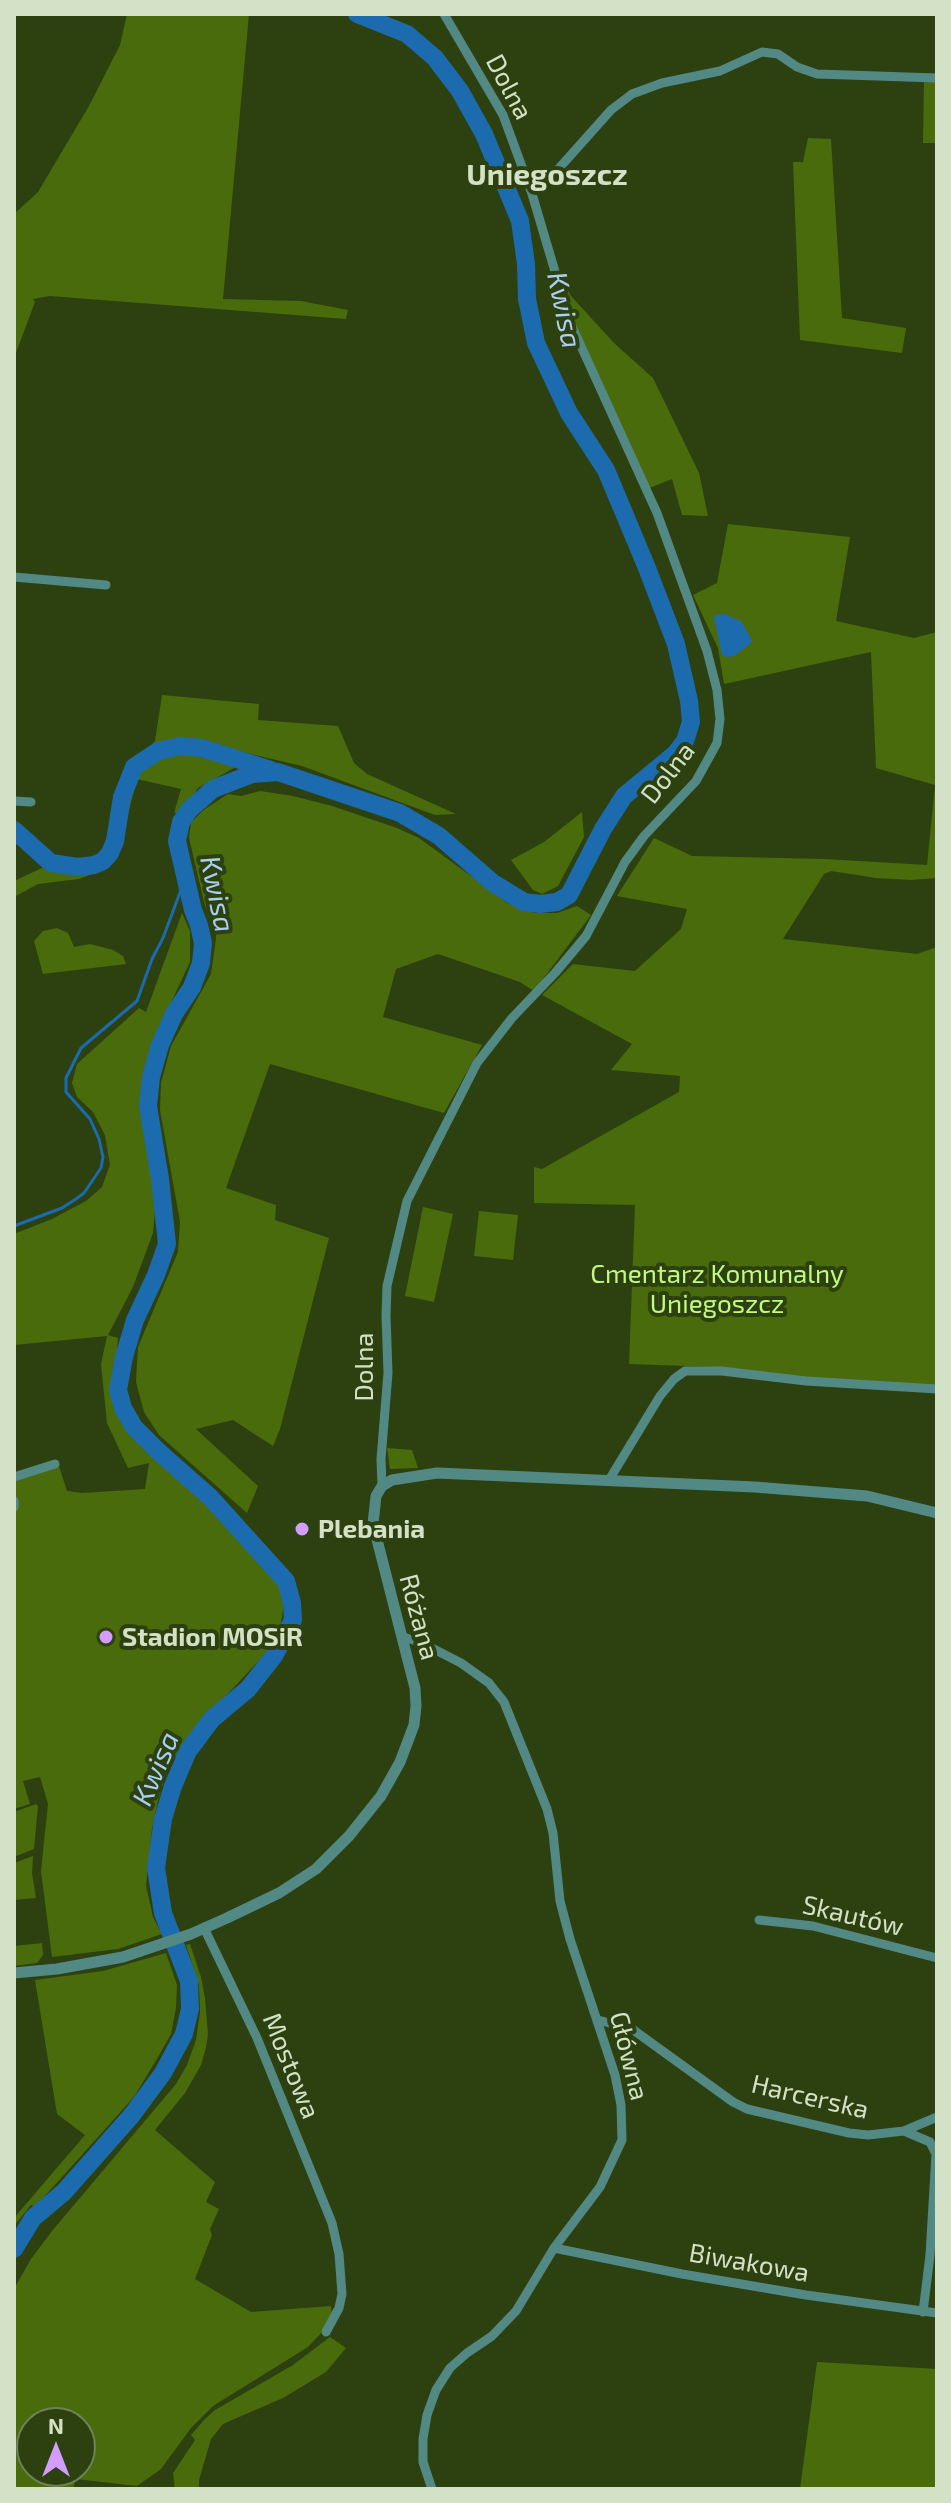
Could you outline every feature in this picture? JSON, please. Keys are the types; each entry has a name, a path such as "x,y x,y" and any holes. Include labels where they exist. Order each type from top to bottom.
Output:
{"street":[{"name":"Dolna","path":"382,1486 381,1459 388,1373 387,1286 407,1201 477,1063 512,1018 586,936 625,862 644,836 696,781 717,743 720,719 717,690 707,651 657,513 570,322 532,194 503,115 444,14"},
{"path":"532,194 611,110 632,94 662,83 720,71 762,52 774,52 805,71 817,74 937,78"},
{"path":"14,577 106,585"},
{"path":"14,801 31,802"},
{"path":"609,1480 660,1396 685,1371 722,1371 806,1381 937,1389"},
{"path":"14,1477 55,1464"},
{"path":"382,1486 401,1478 437,1473 609,1480 819,1491 867,1496 937,1513"},
{"name":"Różana","path":"14,1973 92,1964 151,1948 191,1934 279,1893 316,1869 349,1836 381,1796 400,1762 414,1725 415,1688 373,1524 376,1496 382,1486"},
{"path":"14,1501 14,1507"},
{"name":"Główna","path":"403,1637 461,1663 489,1683 504,1702 547,1809 553,1833 560,1901 615,2075 621,2105 622,2140 600,2187 554,2248 516,2311 492,2336 450,2368 436,2390 423,2439 423,2462 432,2489"},
{"name":"Skautów","path":"759,1920 813,1926 937,1958"},
{"name":"Mostowa","path":"204,1928 257,2038 332,2223 339,2254 342,2294 339,2308 326,2332"},
{"name":"Harcerska","path":"598,2020 632,2029 747,2109 849,2133 904,2131 937,2117"},
{"path":"904,2131 930,2142 936,2154 923,2312"},
{"name":"Biwakowa","path":"554,2248 682,2274 937,2313"}],"green space":[{"path":"127,14 249,14 223,299 301,301 348,310 346,319 50,296 33,299 35,302 14,358 14,214 38,192 89,106 120,45"},
{"path":"924,80 937,81 937,143 923,143"},
{"path":"808,138 831,139 842,318 906,328 902,353 800,340 793,162 803,162"},
{"path":"561,276 571,296 614,343 653,378 699,473 708,516 682,515 672,479 649,488 576,325"},
{"name":"Cmentarz Komunalny Uniegoszcz","path":"728,524 850,537 836,621 914,638 937,632 937,878 876,878 831,871 824,874 783,939 917,954 937,947 937,1392 715,1367 629,1364 635,1205 534,1203 534,1167 542,1169 679,1092 680,1076 611,1070 632,1044 542,995 573,964 635,971 681,929 687,909 617,896 654,838 692,856 927,865 935,785 876,768 871,652 724,684 718,648 693,595 717,583"},
{"path":"162,695 259,704 258,720 338,726 354,763 367,774 456,814 435,815 302,766 199,742 173,740 149,748 155,741"},
{"path":"188,752 229,759 234,761 234,768 198,788 183,811 174,813 181,789 137,779 126,822 129,786 136,771 163,753"},
{"path":"260,791 332,806 397,828 419,838 508,903 535,913 557,913 577,906 591,915 534,991 520,982 438,954 396,969 383,1017 482,1045 444,1113 270,1064 226,1188 276,1205 275,1220 329,1238 273,1446 233,1420 196,1429 258,1486 247,1513 159,1435 144,1412 136,1382 138,1347 178,1252 180,1222 160,1110 161,1083 171,1046 211,974 216,938 217,921 209,917 205,906 189,838 191,822 228,794 241,796"},
{"path":"582,812 584,837 558,886 542,894 533,890 511,860 544,842"},
{"path":"114,861 100,871 79,879 38,884 14,897 14,881 44,867 65,871 100,867"},
{"path":"182,913 190,931 190,962 155,1037 141,1094 146,1143 157,1188 153,1233 133,1287 108,1335 118,1338 114,1394 122,1422 196,1493 280,1586 284,1605 280,1627 267,1652 194,1730 169,1767 152,1829 146,1886 153,1917 162,1934 118,1949 52,1957 41,1871 48,1804 40,1777 23,1781 30,1804 14,1809 14,1473 57,1460 67,1491 145,1489 149,1463 128,1468 107,1423 101,1364 107,1336 14,1345 14,1234 86,1201 102,1187 110,1165 105,1135 93,1112 77,1097 72,1083 77,1064 139,1008 146,1012"},
{"path":"57,928 68,933 74,947 90,944 113,950 123,956 126,964 43,974 34,941 43,931"},
{"path":"423,1207 453,1214 434,1302 405,1296"},
{"path":"479,1211 518,1215 513,1260 474,1256"},
{"path":"387,1448 412,1450 418,1468 390,1469"},
{"path":"36,1804 34,1849 14,1857 14,1812"},
{"path":"33,1856 36,1898 14,1900 14,1863"},
{"path":"42,1943 43,1955 37,1963 14,1966 14,1946"},
{"path":"190,1944 201,1977 208,2034 206,2048 201,2065 185,2093 155,2130 215,2182 206,2202 219,2209 195,2279 251,2312 331,2306 332,2317 308,2347 213,2406 191,2428 161,2469 137,2486 96,2481 96,2407 16,2407 16,2487 74,2487 14,2489 14,2289 52,2231 176,2084 196,2040 200,2012 199,1985 186,1945"},
{"path":"166,1953 177,1985 171,2034 134,2097 35,2207 31,2205 14,2226 14,2218 85,2135 57,2114 35,1980 103,1971"},
{"path":"330,2337 346,2348 326,2372 283,2398 223,2424 211,2439 199,2489 175,2489 173,2473 195,2440 191,2435 205,2419 215,2410 293,2365"},
{"path":"817,2362 937,2369 937,2489 800,2489"}],"water":[{"path":"724,614 741,621 752,640 734,656 728,657 722,655 714,617"}],"waterway":[{"name":"Kwisa","path":"14,2249 33,2218 64,2192 132,2115 163,2073 184,2034 190,2009 189,1981 163,1913 156,1868 163,1819 188,1751 212,1719 248,1689 274,1656 293,1620 286,1581 210,1497 134,1427 123,1408 118,1390 135,1320 167,1244 148,1106 151,1077 160,1045 174,1014 192,987 201,963 203,943 177,841 181,822 189,810 213,789 252,774 278,772 400,813 439,836 493,883 524,902 557,902 569,895 624,796 675,754 685,741 691,722 676,644 647,568 606,470 569,413 536,343 527,299 520,221 484,134 460,91 435,58 407,34 357,14"},
{"path":"14,830 51,863 78,867 94,865 103,861 115,841 122,797 134,767 158,751 181,746 202,748 271,770"},
{"path":"14,1226 62,1208 76,1199 84,1193 101,1168 103,1157 99,1139 90,1119 66,1092 66,1078 81,1048 137,1001 185,879"}],"place":[{"name":"Plebania","path":"302,1529"},
{"name":"Stadion MOSiR","path":"106,1637"}],"district":[{"name":"Uniegoszcz","path":"547,175"}]}
